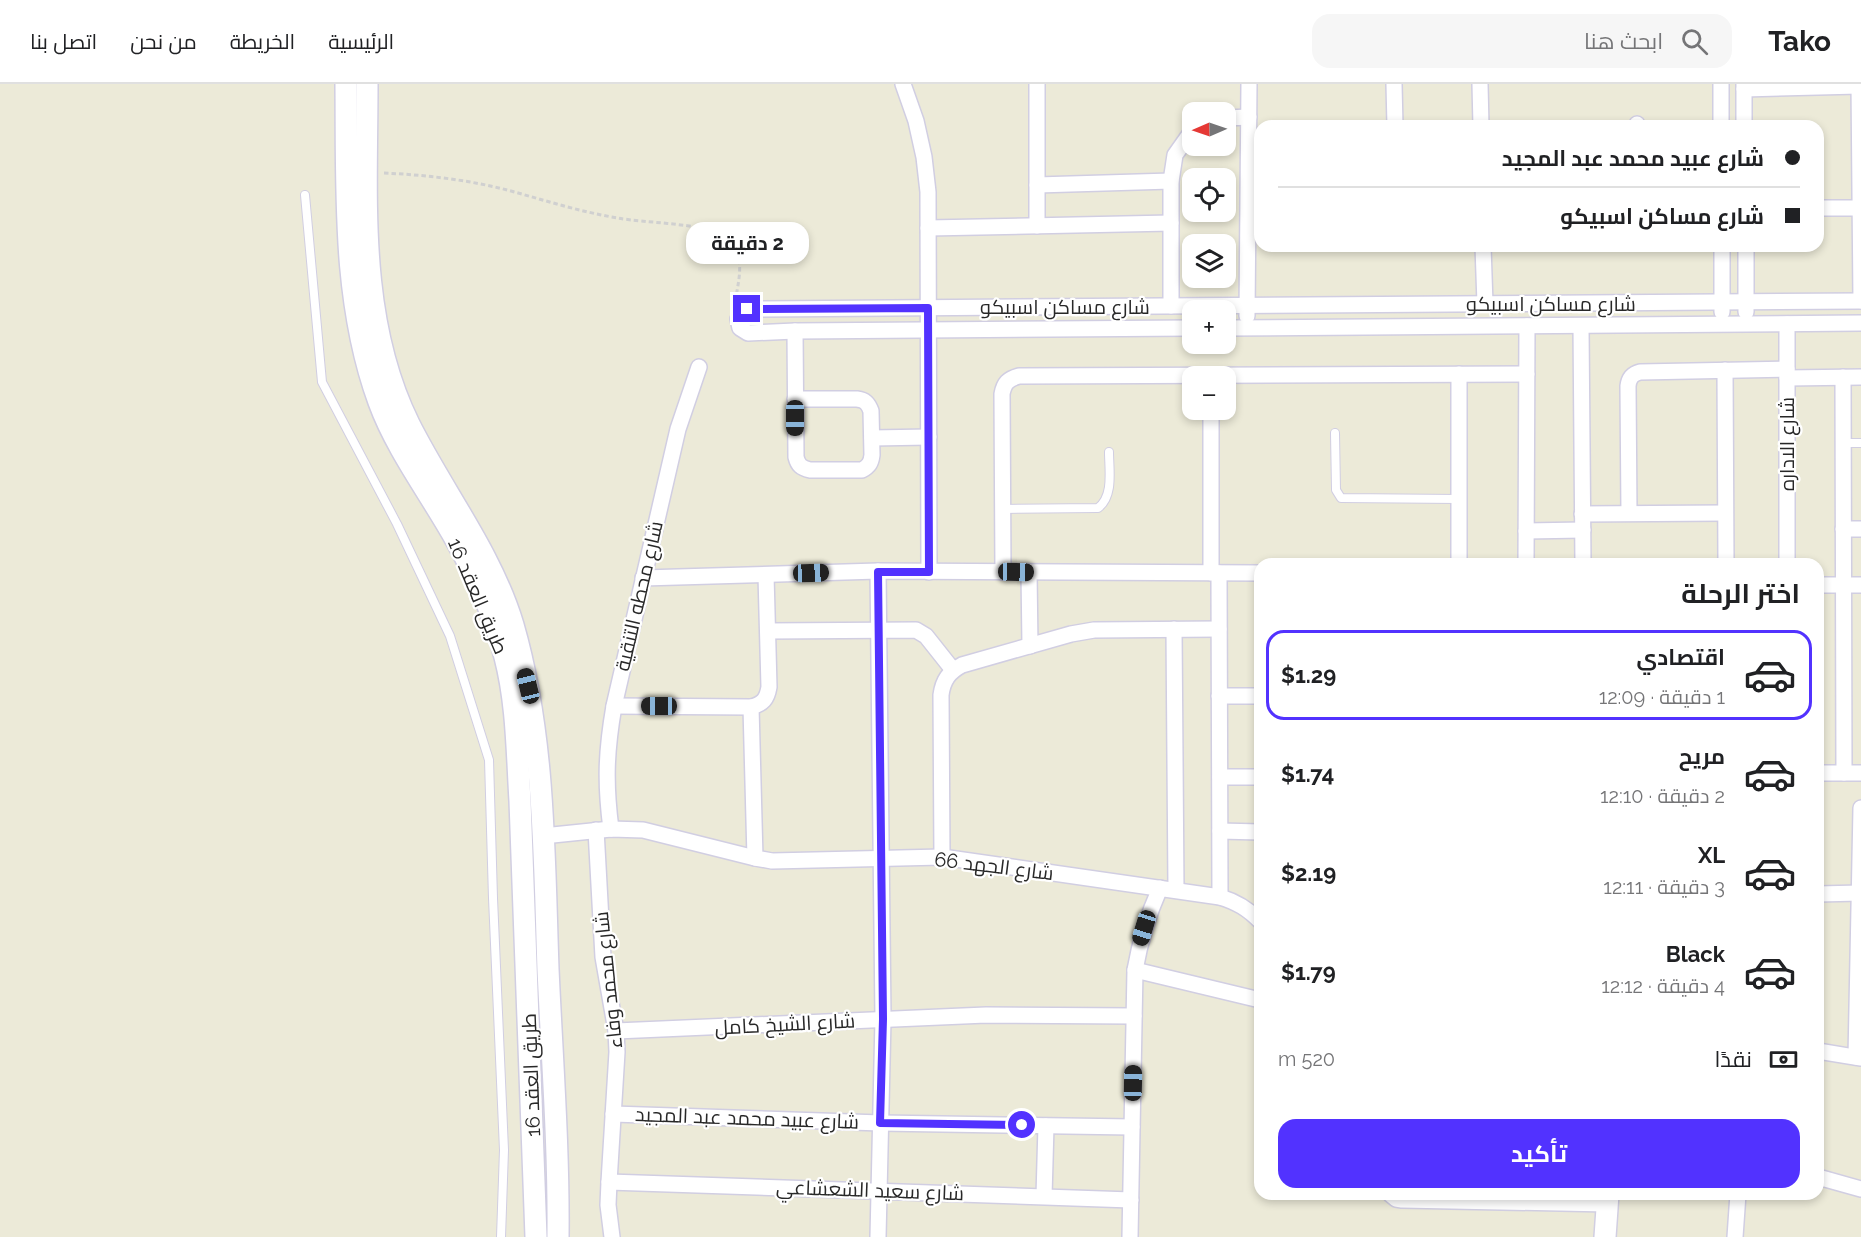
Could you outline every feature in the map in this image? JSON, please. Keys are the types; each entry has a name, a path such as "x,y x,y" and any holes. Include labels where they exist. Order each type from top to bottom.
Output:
{"street":[{"name":"طريق العقد 16","path":"346,84 347,198 352,288 366,359 380,404 394,437 458,543 478,585 498,634 510,680 520,801 536,1237"},
{"name":"طريق العقد 16","path":"367,84 370,285 385,359 409,424 486,559 512,624 528,686 535,736 543,836 558,1237"},
{"path":"1037,84 1037,226"},
{"path":"1247,328 1254,227 1254,169 1248,117 1249,84"},
{"path":"1394,84 1395,120"},
{"path":"1480,84 1481,120"},
{"path":"1721,84 1721,120"},
{"path":"902,86 916,121 924,156 928,192 929,572"},
{"path":"1744,120 1744,87 1860,88 1861,301"},
{"path":"1236,118 1248,117"},
{"path":"1171,306 1171,181 1175,155 1182,145"},
{"path":"1037,185 1171,181"},
{"path":"1824,208 1860,208"},
{"path":"928,228 1171,223"},
{"path":"1484,252 1485,304"},
{"path":"1722,252 1722,324"},
{"path":"1746,252 1746,324"},
{"name":"شارع مساكن اسبيكو","path":"1182,328 748,333 740,328 738,319 740,314 747,309 1861,301"},
{"name":"شارع مساكن اسبيكو","path":"1236,328 1861,323"},
{"name":"شارع الاداره","path":"1786,324 1787,558"},
{"path":"1526,558 1527,326"},
{"path":"1581,326 1583,558"},
{"path":"795,331 795,399 796,457 798,463 810,470 862,470 868,467 872,461 872,411 869,404 864,400 795,399"},
{"name":"شارع محطه التنقية","path":"604,830 607,747 614,706 678,429 699,367"},
{"path":"1725,370 1726,558"},
{"path":"1629,513 1629,379 1633,374 1725,370 1861,377"},
{"path":"1459,374 1459,558"},
{"path":"1236,376 1527,374"},
{"path":"1003,572 1003,385 1019,376 1182,376"},
{"path":"1843,377 1844,773"},
{"path":"1211,420 1215,573 1219,629 1220,897"},
{"path":"872,438 929,437"},
{"path":"1582,514 1725,513"},
{"path":"1843,530 1861,529"},
{"path":"1526,531 1582,530"},
{"path":"643,578 878,572 1254,573"},
{"path":"878,572 883,1019 878,1237"},
{"path":"1029,572 1030,646"},
{"path":"614,706 751,707 760,704 767,697 769,687 766,575"},
{"path":"1824,585 1861,585"},
{"path":"1174,629 1176,890"},
{"path":"942,857 941,695 946,676 953,670 962,665 1094,630 1219,629"},
{"path":"768,631 916,630 921,632 953,670"},
{"path":"1219,696 1254,696"},
{"path":"751,707 755,858"},
{"path":"1824,773 1861,773"},
{"path":"1220,777 1254,777"},
{"path":"1824,1052 1859,1058 1861,808"},
{"name":"شارع الجهد 66","path":"543,836 604,830 651,831 755,858 789,862 942,857 1220,897 1236,902 1254,915"},
{"name":"شارع محمد وفاء","path":"604,830 603,957 616,1031 617,1052 609,1182 612,1237"},
{"path":"1220,831 1254,832"},
{"path":"1130,1237 1135,970 1148,915 1160,888"},
{"path":"1824,894 1860,894"},
{"path":"1135,970 1254,999"},
{"name":"شارع الشيخ كامل","path":"616,1031 986,1015 1134,1016"},
{"name":"شارع عبيد محمد عبد المجيد","path":"613,1114 880,1123 1132,1127"},
{"path":"1044,1196 1046,1126"},
{"path":"1824,1179 1861,1189"},
{"name":"شارع سعيد الشعشاعي","path":"609,1182 1131,1200"},
{"path":"1605,1237 1608,1200"},
{"path":"1735,1237 1738,1200"}],"lane":[{"path":"305,195 322,382 397,524 450,636 489,760 504,1150 501,1237"},
{"path":"1335,433 1336,490 1337,495 1341,498 1459,499"},
{"path":"1843,443 1861,443"},
{"path":"1002,509 1098,508 1106,503 1108,494 1109,452"}],"path":[{"path":"367,172 418,175 475,184 616,218 713,231 731,244 740,265 741,274 736,302 738,319"}],"route":[{"path":"747,309 928,308 929,572 878,572 883,1019 880,1123 1022,1125"}]}
